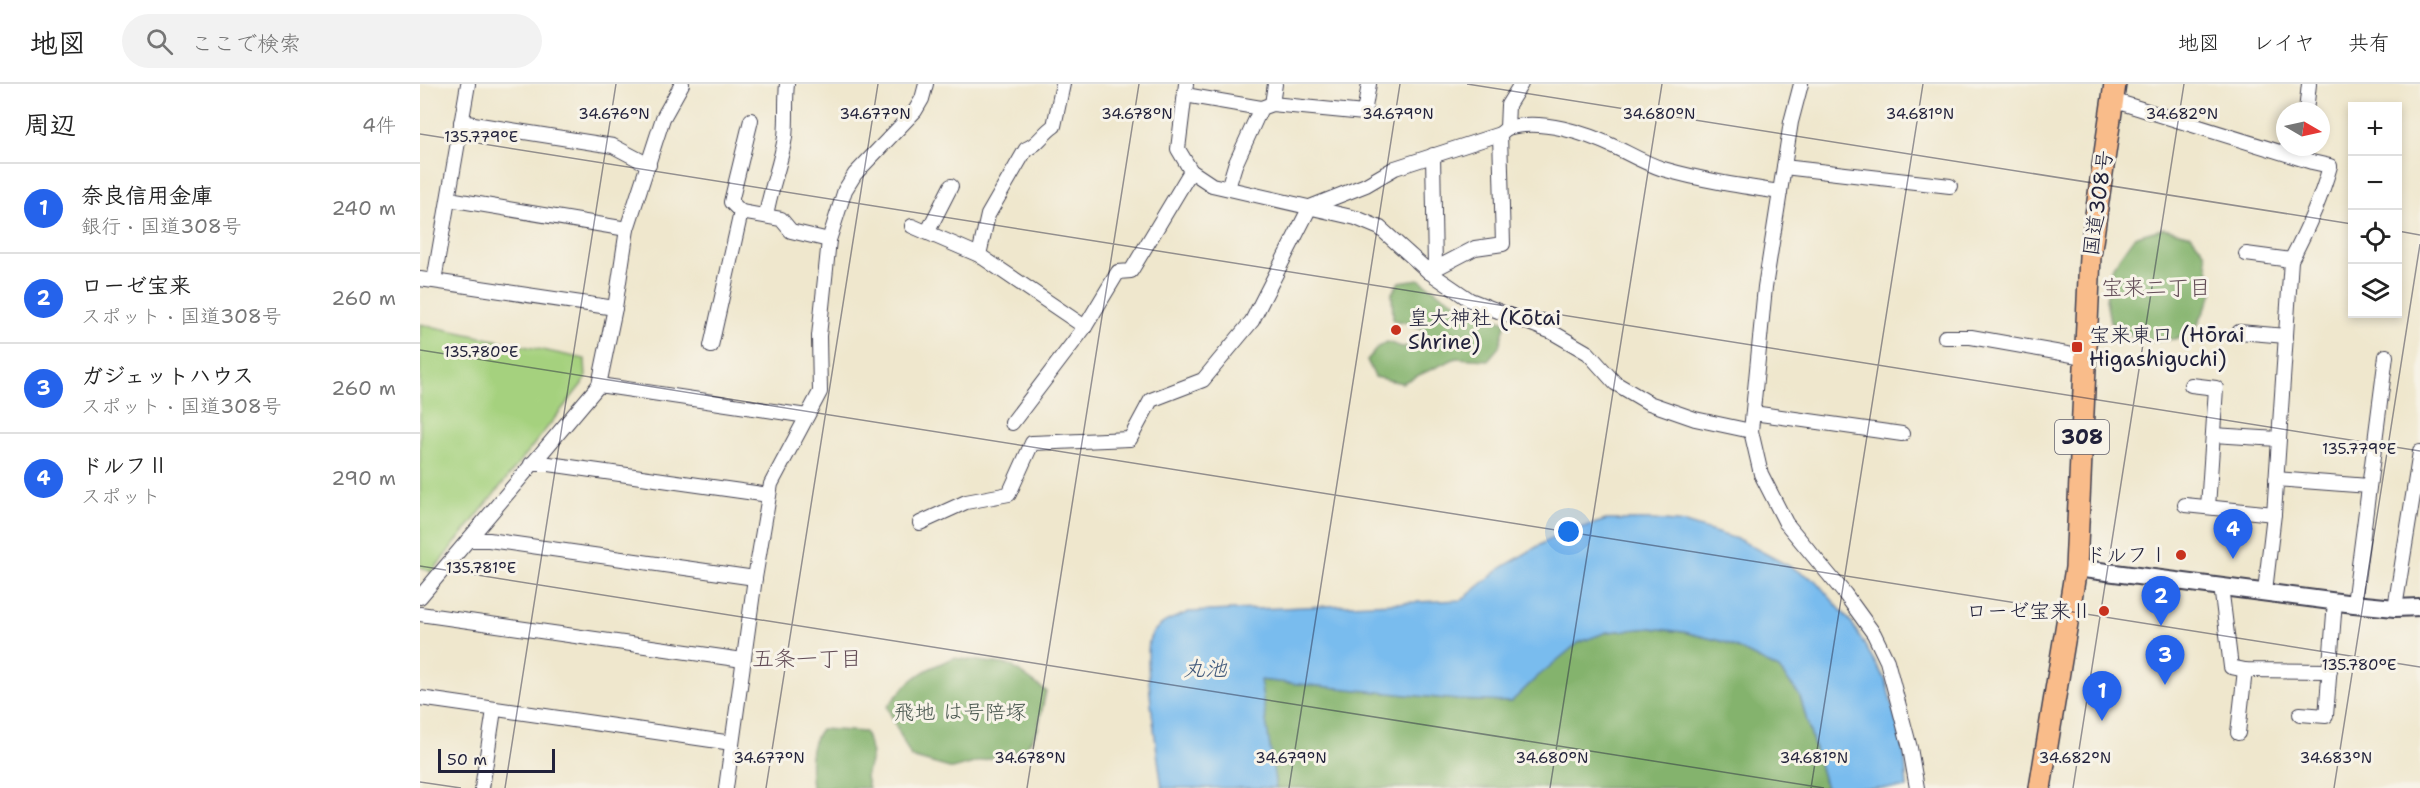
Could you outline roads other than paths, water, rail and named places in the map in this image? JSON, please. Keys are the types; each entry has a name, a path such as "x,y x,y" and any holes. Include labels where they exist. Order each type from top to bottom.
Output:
{"highway":[{"name":"国道308号","path":"2040,788 2076,568 2090,256 2113,92"}],"street":[{"path":"468,84 449,199 427,280 615,308"},
{"path":"420,597 598,385 615,308 627,229 663,118 682,84"},
{"path":"766,216 785,136 787,84"},
{"path":"726,788 755,578 771,484 820,392 819,336 829,240 838,208 850,182 915,111 922,99 926,84"},
{"path":"979,255 988,214 1026,149 1034,146 1044,132 1054,126 1063,84"},
{"path":"1227,188 1235,165 1267,106 1275,84"},
{"path":"1369,84 1364,113 1267,106 1186,90 1178,149 1191,171 1212,184 1356,218 1380,228 1470,300 1552,332 1570,342 1588,353 1615,383 1649,403 1695,419 1751,431"},
{"path":"1432,270 1475,248 1503,244 1503,131 1508,105 1521,84"},
{"path":"1801,84 1791,122 1765,287 1751,431 1761,474 1786,523 1845,594 1874,634 1887,661 1910,748 1917,788"},
{"path":"2307,102 2309,84"},
{"path":"2113,92 2276,145"},
{"path":"751,120 731,202 741,212 781,219 791,231 829,240"},
{"path":"462,122 613,146 649,165"},
{"path":"920,523 966,502 1009,494 1032,443 1130,439 1151,400 1203,380 1252,321 1310,207 1366,185 1395,168 1520,124 1568,131 1593,138 1648,164 1665,169 1716,182 1780,192"},
{"path":"1432,270 1433,155"},
{"path":"2265,591 2274,514 2292,260 2324,188 2330,166 2308,156"},
{"path":"1784,167 1950,186"},
{"path":"1012,423 1085,327 1118,272 1131,271 1191,171"},
{"path":"927,233 951,186"},
{"path":"449,199 627,229"},
{"path":"711,346 741,212"},
{"path":"912,226 979,255 1085,327"},
{"path":"2246,254 2292,260"},
{"path":"2239,332 2286,336"},
{"path":"1945,337 1971,337 2084,357"},
{"path":"2354,604 2386,356"},
{"path":"598,385 807,416"},
{"path":"2191,385 2216,388 2208,507"},
{"path":"1753,412 1902,434"},
{"path":"2213,435 2278,439"},
{"path":"2395,608 2420,452"},
{"path":"531,464 549,464 769,495"},
{"path":"2276,479 2369,486"},
{"path":"2185,505 2274,514"},
{"path":"468,540 489,540 755,578"},
{"path":"2076,568 2335,602 2395,608 2420,607"},
{"path":"2221,586 2231,667 2245,670 2330,671"},
{"path":"2300,714 2326,716 2335,602"},
{"path":"420,614 743,660"},
{"path":"2238,733 2245,670"},
{"path":"420,698 732,743"},
{"path":"482,788 494,710"}],"water":[{"name":"丸池","path":"1606,520 1685,523 1740,540 1815,580 1851,622 1886,681 1905,758 1907,788 1826,788 1800,696 1779,669 1725,642 1684,632 1651,628 1607,632 1578,643 1511,702 1458,700 1260,680 1276,788 1162,788 1149,684 1148,646 1154,631 1163,623 1189,612 1462,600 1501,568 1555,536"}],"place":[{"name":"皇大神社 (Kōtai Shrine)","path":"1396,330"},
{"name":"宝来東口 (Hōrai Higashiguchi)","path":"2077,347"},
{"name":"ドルフⅠ","path":"2181,555"},
{"name":"ドルフⅡ","path":"2233,559"},
{"name":"ローゼ宝来Ⅱ","path":"2104,611"},
{"name":"ローゼ宝来","path":"2161,626"},
{"name":"ガジェットハウス","path":"2165,685"},
{"name":"奈良信用金庫","path":"2102,721"}],"district":[{"name":"宝来二丁目","path":"2156,287"},
{"name":"五条一丁目","path":"807,658"}],"park label":[{"name":"飛地 は号陪塚","path":"960,712"}]}
